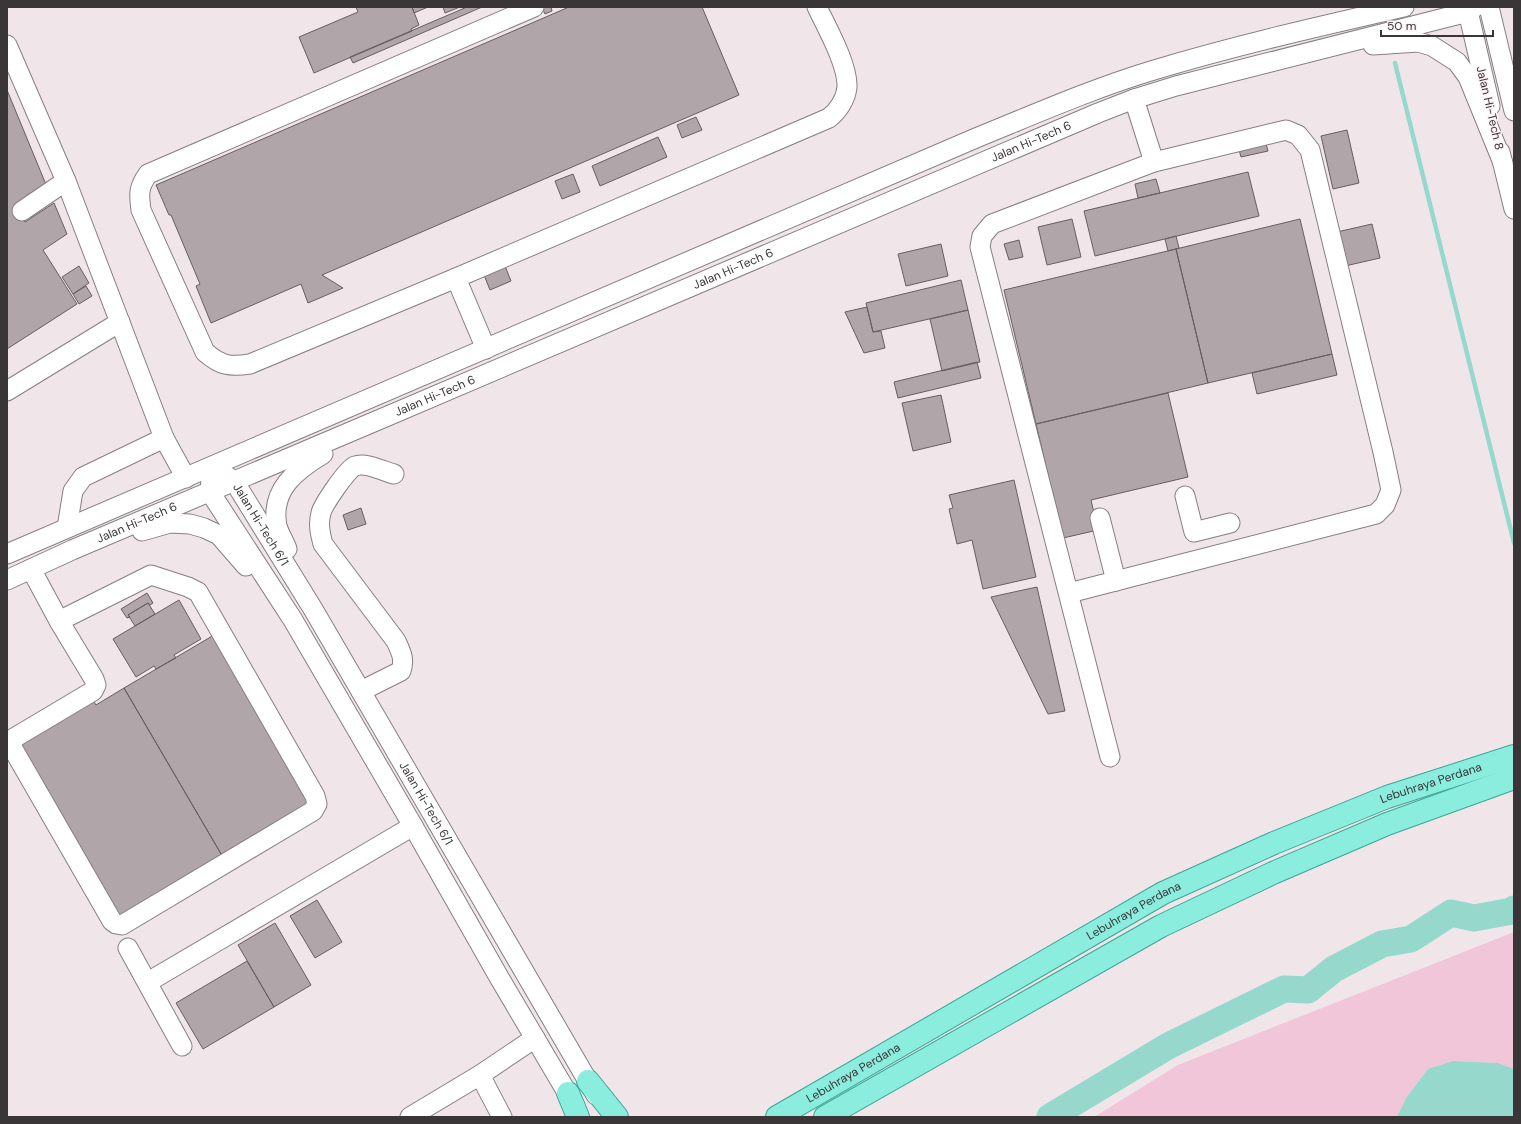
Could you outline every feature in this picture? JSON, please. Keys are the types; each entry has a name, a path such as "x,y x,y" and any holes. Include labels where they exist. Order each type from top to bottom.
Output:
{"main road":[{"name":"Lebuhraya Perdana","path":"777,1117 1163,893 1274,842 1387,797 1514,756"},
{"name":"Lebuhraya Perdana","path":"825,1117 1161,926 1273,873 1387,824 1514,778"},
{"path":"588,1081 617,1117"},
{"path":"568,1094 580,1117"}],"street":[{"path":"534,7 148,174 141,184 139,195 140,210 205,352 216,362 235,366 250,364 456,278 829,118 836,113 847,88 844,67 817,7"},
{"path":"1316,27 1371,7"},
{"name":"Jalan Hi-Tech 6","path":"7,554 969,141 1095,90 1154,70 1316,27 1404,7"},
{"name":"Jalan Hi-Tech 8","path":"1489,7 1514,111"},
{"name":"Jalan Hi-Tech 6","path":"7,580 72,550 1134,99 1176,86 1470,9"},
{"name":"Jalan Hi-Tech 8","path":"1470,9 1514,209"},
{"path":"1319,49 1418,42 1432,46 1443,52 1457,62 1468,77 1503,163"},
{"path":"7,45 66,181 164,438 186,478"},
{"path":"1134,99 1154,162"},
{"path":"1069,593 1376,514 1385,505 1391,490 1383,452 1310,150 1298,135 1286,130 1154,162 992,224 982,236 980,247 1110,757"},
{"path":"22,211 66,181"},
{"path":"456,278 486,349"},
{"path":"7,391 120,322"},
{"path":"313,609 277,526 277,510 280,493 290,478 306,464 383,418"},
{"path":"67,528 73,490 83,477 164,438"},
{"path":"361,691 400,671 403,664 402,656 396,641 323,544 319,527 321,512 346,473 355,466 364,465 394,474"},
{"path":"210,492 213,466"},
{"name":"Jalan Hi-Tech 6/1","path":"213,466 234,482 313,609 608,1117"},
{"name":"Jalan Hi-Tech 6/1","path":"210,492 293,620 568,1094"},
{"path":"1185,496 1194,532 1230,523"},
{"path":"1100,518 1116,581"},
{"path":"72,550 170,523 190,524 204,528 219,535 293,620"},
{"path":"31,569 59,621 94,679 96,685 93,692 14,738 12,743 13,749 112,921 116,924 122,925 313,811 316,804 316,796 198,592 188,587 151,575 59,621"},
{"path":"148,982 413,826"},
{"path":"128,948 182,1046"},
{"path":"410,1117 480,1075 535,1038"},
{"path":"480,1075 502,1117"}],"shaded area":[{"path":"1514,932 1514,1069 1498,1063 1454,1061 1428,1069 1406,1098 1397,1117 1094,1117 1178,1065"},
{"path":"1453,1061 1498,1063 1514,1069 1514,1117 1397,1117 1406,1098 1428,1069"}],"building":[{"path":"356,7 412,7 419,25 411,29 412,31 314,73 299,37 358,12"},
{"path":"412,7 428,7 414,13"},
{"path":"443,7 460,7 445,13"},
{"path":"467,7 482,7 353,63 350,57"},
{"path":"542,7 551,7 552,11 545,14"},
{"path":"569,7 702,7 739,95 322,275 343,288 308,303 301,284 211,323 196,286 200,284 171,215 169,215 156,185"},
{"path":"7,90 47,187 16,208 25,222 54,203 67,234 43,250 77,304 7,349"},
{"path":"696,117 702,130 682,138 677,125"},
{"path":"1347,130 1359,183 1333,189 1321,136"},
{"path":"658,137 667,157 600,186 592,166"},
{"path":"1265,140 1268,151 1241,157 1238,146"},
{"path":"1248,172 1259,216 1095,256 1084,211"},
{"path":"573,174 580,192 562,199 555,181"},
{"path":"1156,179 1160,193 1138,198 1135,184"},
{"path":"1072,219 1081,257 1047,265 1038,227"},
{"path":"1300,219 1332,354 1208,383 1176,249"},
{"path":"1372,224 1380,258 1345,266 1337,232"},
{"path":"1176,236 1179,248 1168,251 1165,239"},
{"path":"1019,240 1023,257 1009,260 1004,244"},
{"path":"941,244 948,276 906,286 898,254"},
{"path":"1176,249 1208,383 1036,424 1004,290"},
{"path":"503,261 511,281 490,290 482,270"},
{"path":"79,266 89,283 73,294 62,277"},
{"path":"961,280 968,310 873,332 866,303"},
{"path":"86,286 92,296 79,304 73,294"},
{"path":"867,307 873,332 881,331 885,348 864,353 845,312"},
{"path":"968,310 980,362 942,371 930,319"},
{"path":"1332,354 1337,375 1257,394 1252,373"},
{"path":"977,362 981,378 898,398 894,382"},
{"path":"1168,393 1188,477 1091,500 1098,530 1063,538 1036,424"},
{"path":"941,395 951,442 913,451 902,403"},
{"path":"1014,480 1036,577 983,589 972,540 957,544 949,509 953,508 949,495"},
{"path":"361,508 366,524 348,530 343,515"},
{"path":"1037,587 1065,711 1048,714 991,597"},
{"path":"147,593 153,603 150,605 148,603 128,615 130,617 127,618 121,609"},
{"path":"179,600 201,639 174,655 176,658 156,669 154,666 136,677 113,639"},
{"path":"148,603 155,614 135,626 128,615"},
{"path":"214,635 315,806 224,859 124,688"},
{"path":"124,688 224,859 121,920 16,741 91,697 96,705"},
{"path":"317,900 342,942 315,958 290,916"},
{"path":"275,923 311,985 274,1007 238,945"},
{"path":"247,961 274,1007 203,1049 176,1003"}],"waterway":[{"path":"1395,63 1514,543"},
{"path":"1050,1117 1168,1046 1284,989 1308,990 1334,969 1382,944 1411,939 1451,913 1474,918 1512,911 1514,909"}]}
